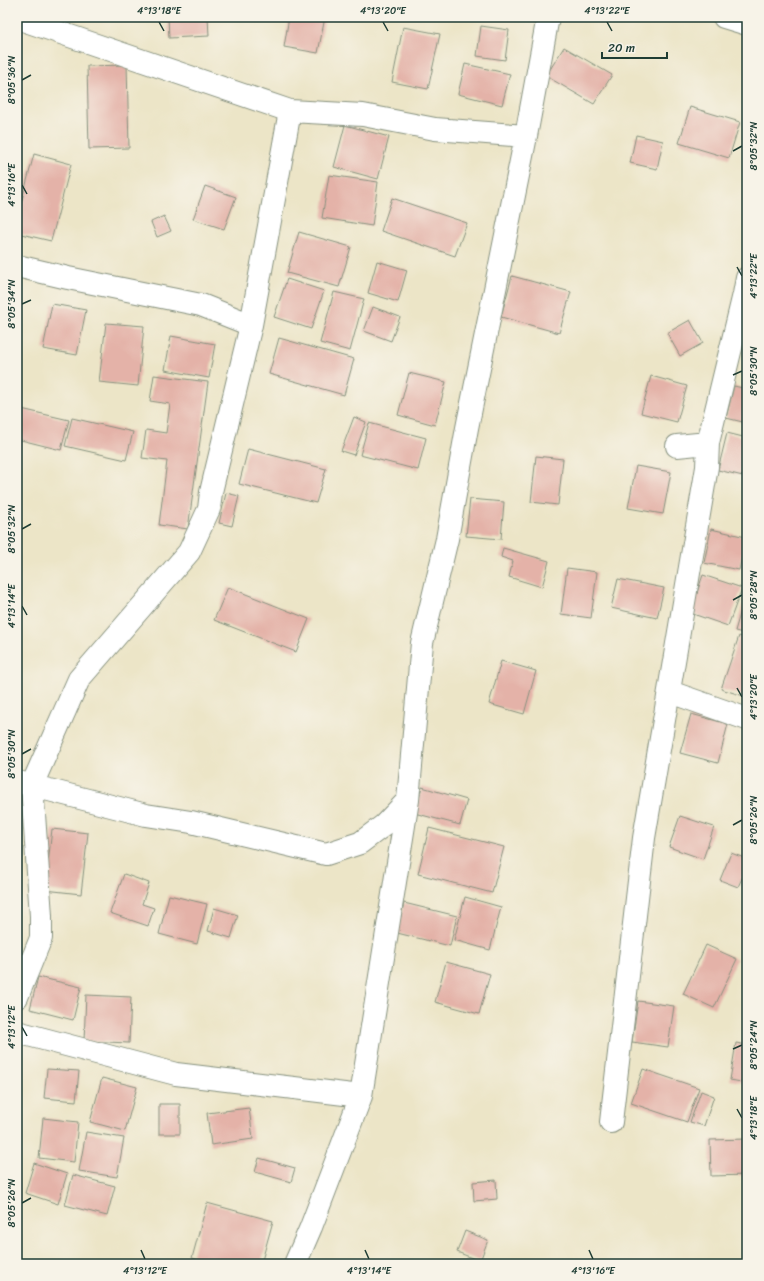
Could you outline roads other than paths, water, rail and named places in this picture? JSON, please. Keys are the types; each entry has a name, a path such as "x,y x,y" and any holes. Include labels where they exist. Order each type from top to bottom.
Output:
{"street":[{"path":"295,1264 311,1227 361,1096 408,800 422,643 447,539 467,428 526,136 548,17"},
{"path":"724,17 747,24"},
{"path":"17,18 290,111 363,115 435,129 526,136"},
{"path":"17,997 41,938 41,916 24,784 79,679 189,552 209,509 211,492 251,325 290,111"},
{"path":"17,266 201,305 251,325"},
{"path":"611,1122 644,838 707,467 708,443 747,278"},
{"path":"677,446 708,443"},
{"path":"670,692 747,719"},
{"path":"24,784 146,815 192,822 326,854 360,843 384,825 408,800"},
{"path":"17,1032 176,1074 361,1096"}]}
